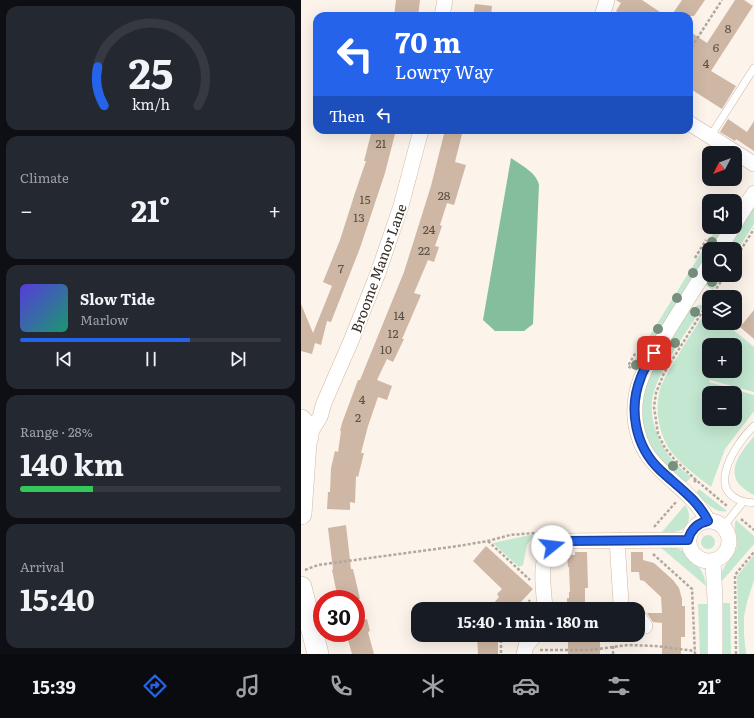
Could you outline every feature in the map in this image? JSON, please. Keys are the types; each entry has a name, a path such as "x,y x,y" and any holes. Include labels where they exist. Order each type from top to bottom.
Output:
{"main road":[{"path":"301,514 303,433"},
{"path":"301,587 318,654"}],"street":[{"path":"443,12 445,0"},
{"path":"603,12 607,0"},
{"path":"693,126 754,164"},
{"name":"Broome Manor Lane","path":"303,433 318,423 324,403 378,273 401,206 420,134"},
{"path":"742,212 754,193"},
{"path":"702,276 646,366 637,391 634,417 640,443 647,454 659,468 703,510 708,521"},
{"path":"303,433 324,403"},
{"path":"708,521 719,524 723,527 729,538 729,544 723,555 713,560 701,559 695,556 691,552 688,540 690,534 697,525 708,521"},
{"path":"617,540 620,602"},
{"path":"545,602 543,574 545,557 552,546 566,541 688,540"},
{"path":"713,560 715,654"},
{"path":"524,652 529,642"}],"lane":[{"path":"710,137 754,68"},
{"path":"754,426 734,452 726,468 724,480 727,490 735,497 743,502 754,503"},
{"path":"723,527 743,502"}],"path":[{"path":"693,45 722,0"},
{"path":"742,248 754,229"},
{"path":"696,480 675,460 661,440 656,424 654,399 663,373 702,312"},
{"path":"301,572 318,565 488,541 510,535 550,532"},
{"path":"488,541 545,594"},
{"path":"736,654 735,575 754,552"},
{"path":"501,642 501,654"},
{"path":"524,652 591,650 619,645 656,646 695,651"},
{"path":"613,646 613,654"}],"green space":[{"path":"511,158 532,173 539,185 533,324 524,331 495,331 483,320"},
{"path":"754,206 754,224 742,243 733,242 738,234 742,234 742,227"},
{"path":"713,234 719,235 715,242 708,242"},
{"path":"702,251 702,264 637,369 632,364"},
{"path":"707,282 719,282 713,290 705,285"},
{"path":"698,305 702,305 702,308 666,364 652,401 652,416 661,444 671,459 691,477 685,484 663,463 652,448 645,431 642,411 650,374 689,311"},
{"path":"702,318 702,330 733,330 754,347 754,392 742,389 742,386 732,386 710,380 709,382 723,386 702,386 702,426 742,426 742,392 754,395 754,411 725,449 711,487 684,465 670,450 666,443 658,419 658,402 661,386 681,350"},
{"path":"754,436 754,495 738,482 735,475 735,467 737,460"},
{"path":"699,489 727,511 718,510 710,506 696,493"},
{"path":"685,505 689,512 689,520 685,527 676,532 662,532"},
{"path":"736,520 754,536 754,544 722,581 724,567 737,547 735,527"},
{"path":"534,534 527,545 523,565 519,567 493,543"},
{"path":"705,535 711,535 715,539 715,545 711,549 705,549 701,545 701,539"},
{"path":"659,546 669,546 690,556 703,573 706,586"},
{"path":"754,555 754,580 744,617 746,654 739,654 737,576"},
{"path":"722,603 730,603 731,654 722,654"},
{"path":"698,604 707,604 709,654 700,654"}],"building":[{"path":"396,0 420,0 418,12 394,12"},
{"path":"616,0 642,0 660,12 617,12 616,11 621,3"},
{"path":"682,0 705,0 694,16 693,12 674,12"},
{"path":"735,0 744,0 753,6 711,71 736,86 722,109 693,91 693,34 707,43"},
{"path":"475,4 492,6 491,12 474,12"},
{"path":"728,119 747,132 754,121 754,151 736,139 735,141 720,132"},
{"path":"371,134 395,134 385,173 360,248 331,322 327,321 321,345 315,343 312,354 301,351 301,304 313,333 332,286 323,282 340,240 366,161 364,161"},
{"path":"444,134 462,134 455,162 466,165 454,205 447,203 440,225 442,226 435,246 439,247 434,262 428,260 414,293 421,295 402,339 404,339 393,362 387,359 377,380 392,386 387,400 378,397 368,426 361,453 364,453 358,477 356,476 355,503 350,502 350,510 327,509 328,492 330,492 331,468 335,451 338,452 342,423 358,380 360,380 404,272 431,186"},
{"path":"754,310 754,339 742,329 742,325"},
{"path":"346,525 351,569 353,569 358,590 336,590 332,570 328,528"},
{"path":"486,546 533,589 521,602 495,602 499,597 497,594 502,589 473,561"},
{"path":"575,552 587,552 588,588 585,588 585,602 567,602 570,592 567,555 575,555"},
{"path":"631,552 643,552 643,560 654,563 673,580 679,588 682,606 685,606 685,637 681,637 681,654 662,654 662,623 653,622 647,613 662,613 661,597 644,581 640,580 639,572 631,572"},
{"path":"365,619 367,619 370,631 368,632 374,654 352,654 349,642 365,642"},
{"path":"477,642 498,642 498,654 478,654"},
{"path":"568,642 600,642 600,654 568,654"}],"route":[{"path":"552,546 566,541 688,540 690,534 697,525 708,521 703,510 659,468 640,443 634,417 635,402 641,377 654,353"}]}
